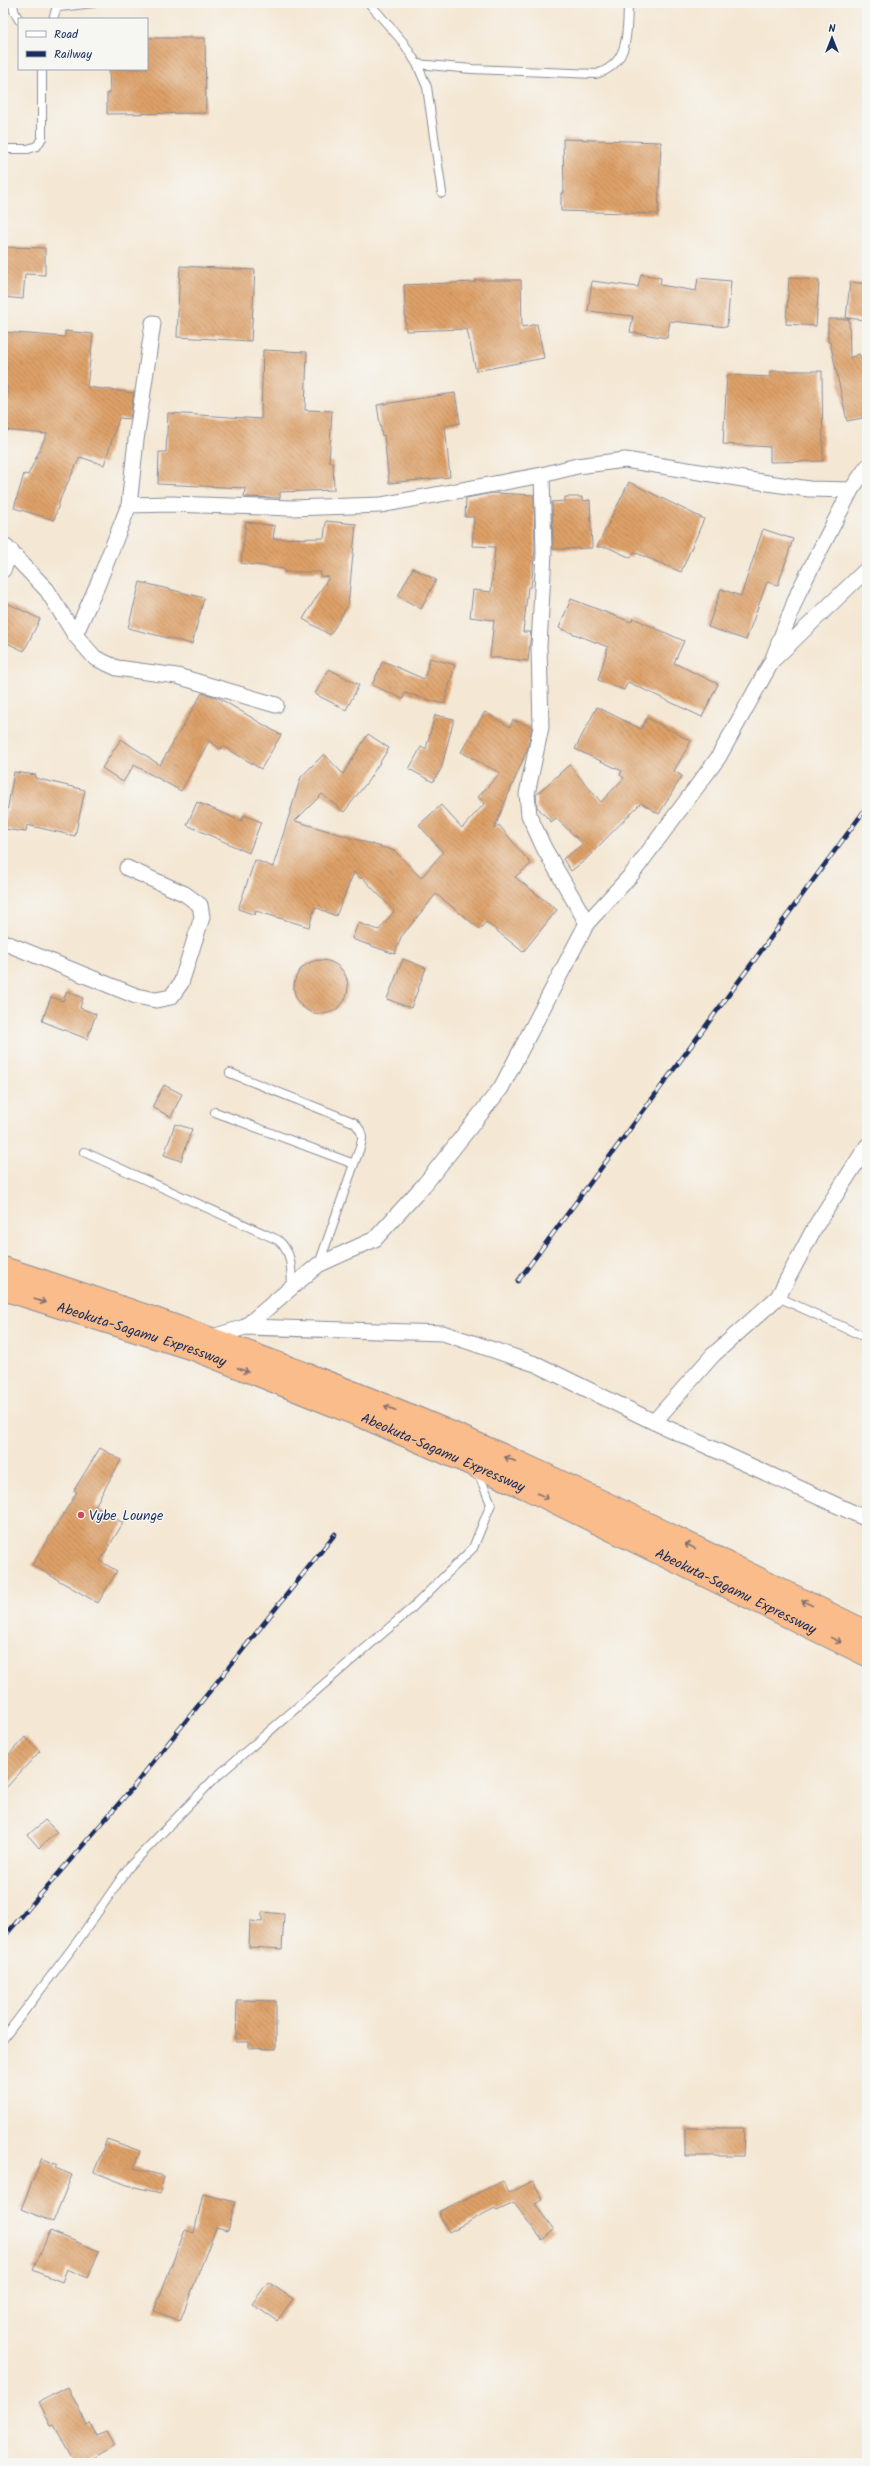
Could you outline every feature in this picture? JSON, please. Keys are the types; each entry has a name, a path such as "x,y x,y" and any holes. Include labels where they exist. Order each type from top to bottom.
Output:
{"highway":[{"name":"Abeokuta-Sagamu Expressway","path":"3,1268 202,1343 528,1489 867,1655"},
{"name":"Abeokuta-Sagamu Expressway","path":"3,1289 202,1343 320,1378 529,1467 867,1632"}],"street":[{"path":"75,635 97,586 129,505 136,440 153,323"},
{"path":"129,505 171,504 291,508 381,505 542,475 576,466 626,460 768,484 809,489 851,490"},
{"path":"202,1343 245,1327 318,1266 375,1239 424,1185 501,1088 587,923 632,874 718,758 772,661 799,591 851,490 867,466"},
{"path":"542,475 544,553 539,646 541,727 527,794 529,815 544,848 587,923"},
{"path":"7,548 47,590 75,635 95,658 117,668 176,676 276,705"},
{"path":"3,570 7,548"},
{"path":"772,661 867,569"},
{"path":"3,942 136,996 156,1000 171,997 181,983 202,917 200,905 185,894 127,868"},
{"path":"654,1422 713,1355 778,1297 815,1227 867,1146"},
{"path":"245,1327 443,1333 538,1365 654,1422 867,1519"}],"lane":[{"path":"13,3 14,11 18,18"},
{"path":"53,18 58,5 94,3"},
{"path":"369,3 403,42 417,64 427,88 442,193"},
{"path":"417,64 472,69 582,75 596,74 608,70 622,53 627,31 628,3"},
{"path":"3,148 28,148 37,146 42,138 42,70"},
{"path":"230,1073 352,1122 361,1129 363,1138 318,1266"},
{"path":"215,1112 354,1164"},
{"path":"84,1152 278,1240 286,1247 290,1257 292,1288"},
{"path":"778,1297 867,1338"},
{"path":"3,2039 77,1942 129,1868 145,1851 214,1779 412,1608 473,1548 491,1504 480,1477 443,1451"}],"building":[{"path":"148,38 205,38 206,113 107,114 107,93 110,93 109,70 148,70"},
{"path":"563,139 661,142 658,214 561,211 561,193 564,193"},
{"path":"3,247 45,248 45,275 25,274 23,299 3,297"},
{"path":"180,266 255,270 251,341 177,337"},
{"path":"641,274 661,278 660,285 696,291 698,278 731,281 727,327 670,321 667,338 630,332 633,316 588,311 592,281 638,287"},
{"path":"789,278 819,280 816,326 786,324"},
{"path":"475,280 521,280 522,327 537,324 544,358 476,371 467,329 406,331 404,285 475,282"},
{"path":"850,282 867,284 867,320 846,318"},
{"path":"828,319 849,319 850,358 859,354 867,370 867,417 847,421 830,342 828,342"},
{"path":"65,331 93,334 87,387 134,393 130,419 119,418 104,465 80,457 61,497 54,520 14,508 24,474 28,475 47,434 3,430 7,387 3,387 3,348 4,332 65,337"},
{"path":"263,350 307,352 305,410 332,411 329,462 333,462 334,490 280,492 280,498 244,497 245,488 158,484 159,452 166,452 168,413 261,419"},
{"path":"770,371 822,371 823,461 770,462 770,447 723,444 727,375 770,377"},
{"path":"455,393 460,423 445,426 450,477 389,483 384,435 382,436 377,405"},
{"path":"629,482 704,519 681,572 634,552 631,558 607,547 597,547"},
{"path":"492,493 534,495 535,549 531,587 528,587 523,632 531,632 528,661 490,657 494,620 470,617 473,590 491,592 495,547 472,546 474,517 465,517 466,498"},
{"path":"565,497 582,497 582,501 590,500 592,548 553,549 552,502 565,501"},
{"path":"326,521 356,524 348,605 330,635 303,619 329,577 320,576 321,572 284,572 284,569 241,563 246,522 275,526 273,539 324,538"},
{"path":"763,529 793,539 778,585 767,582 746,640 708,627 721,589 741,596"},
{"path":"413,568 436,580 421,609 398,596"},
{"path":"140,582 204,598 192,644 128,628"},
{"path":"571,599 631,622 633,618 684,641 674,663 718,684 702,717 628,682 624,690 598,680 608,647 559,628"},
{"path":"3,601 40,619 24,651 3,641"},
{"path":"430,658 455,665 444,704 405,693 403,699 372,685 383,661 424,679"},
{"path":"329,669 359,685 346,710 315,694"},
{"path":"202,693 217,697 281,735 261,769 223,746 221,749 209,741 181,791 134,765 123,782 102,768 121,739 160,765"},
{"path":"597,707 641,729 647,718 691,741 674,771 682,776 659,814 641,803 584,861 571,871 563,859 583,844 556,818 551,822 537,807 536,795 569,765 601,802 624,778 620,775 622,771 575,749"},
{"path":"485,712 510,727 513,720 532,727 527,750 494,829 499,825 531,864 515,877 557,910 523,952 486,922 480,929 436,894 401,937 395,954 352,939 358,923 379,930 394,911 362,877 361,879 354,872 336,916 315,907 309,927 256,911 255,915 238,909 255,860 273,867 301,777 324,754 343,774 368,734 389,748 368,781 344,812 322,794 295,821 395,851 421,878 443,852 419,825 441,805 462,828 485,803 478,797 500,773 461,752"},
{"path":"435,715 454,719 441,769 433,782 409,769 421,747 426,749"},
{"path":"14,772 36,775 35,778 85,790 75,836 27,825 26,832 4,829"},
{"path":"197,802 241,821 244,815 261,822 249,853 187,825"},
{"path":"403,959 426,968 411,1008 387,999"},
{"path":"316,960 326,960 336,964 344,972 348,982 348,992 344,1002 336,1010 326,1014 316,1014 306,1010 298,1002 294,992 294,982 298,972 306,964"},
{"path":"67,991 83,998 80,1008 96,1014 87,1039 42,1021 51,997 63,1001"},
{"path":"164,1085 182,1094 171,1117 152,1107"},
{"path":"175,1124 192,1129 181,1161 164,1155"},
{"path":"100,1448 121,1460 95,1506 123,1523 100,1561 117,1571 98,1603 32,1565 77,1492 74,1490"},
{"path":"25,1737 40,1751 3,1791 3,1761"},
{"path":"45,1820 57,1832 39,1848 28,1835"},
{"path":"262,1912 284,1914 282,1949 249,1947 250,1921 262,1922"},
{"path":"237,2000 276,2001 276,2049 249,2048 249,2042 236,2042"},
{"path":"685,2128 744,2128 743,2156 685,2156"},
{"path":"107,2139 140,2151 134,2168 164,2176 160,2193 127,2185 94,2172"},
{"path":"42,2158 57,2165 55,2168 72,2175 53,2222 21,2209"},
{"path":"503,2181 509,2193 533,2181 543,2200 535,2204 554,2230 542,2240 514,2203 497,2211 495,2208 449,2232 438,2212"},
{"path":"203,2194 235,2202 228,2231 216,2228 180,2321 154,2311 185,2230 194,2233"},
{"path":"50,2231 99,2251 88,2278 67,2269 62,2282 33,2270"},
{"path":"268,2282 293,2299 277,2321 252,2304"},
{"path":"68,2387 87,2425 90,2423 96,2435 106,2431 114,2445 86,2463 75,2463 54,2425 51,2426 39,2402"}],"railway":[{"path":"518,1281 867,807"},
{"path":"3,1938 134,1786 335,1534"}],"place":[{"name":"Vybe Lounge","path":"81,1515"}]}
